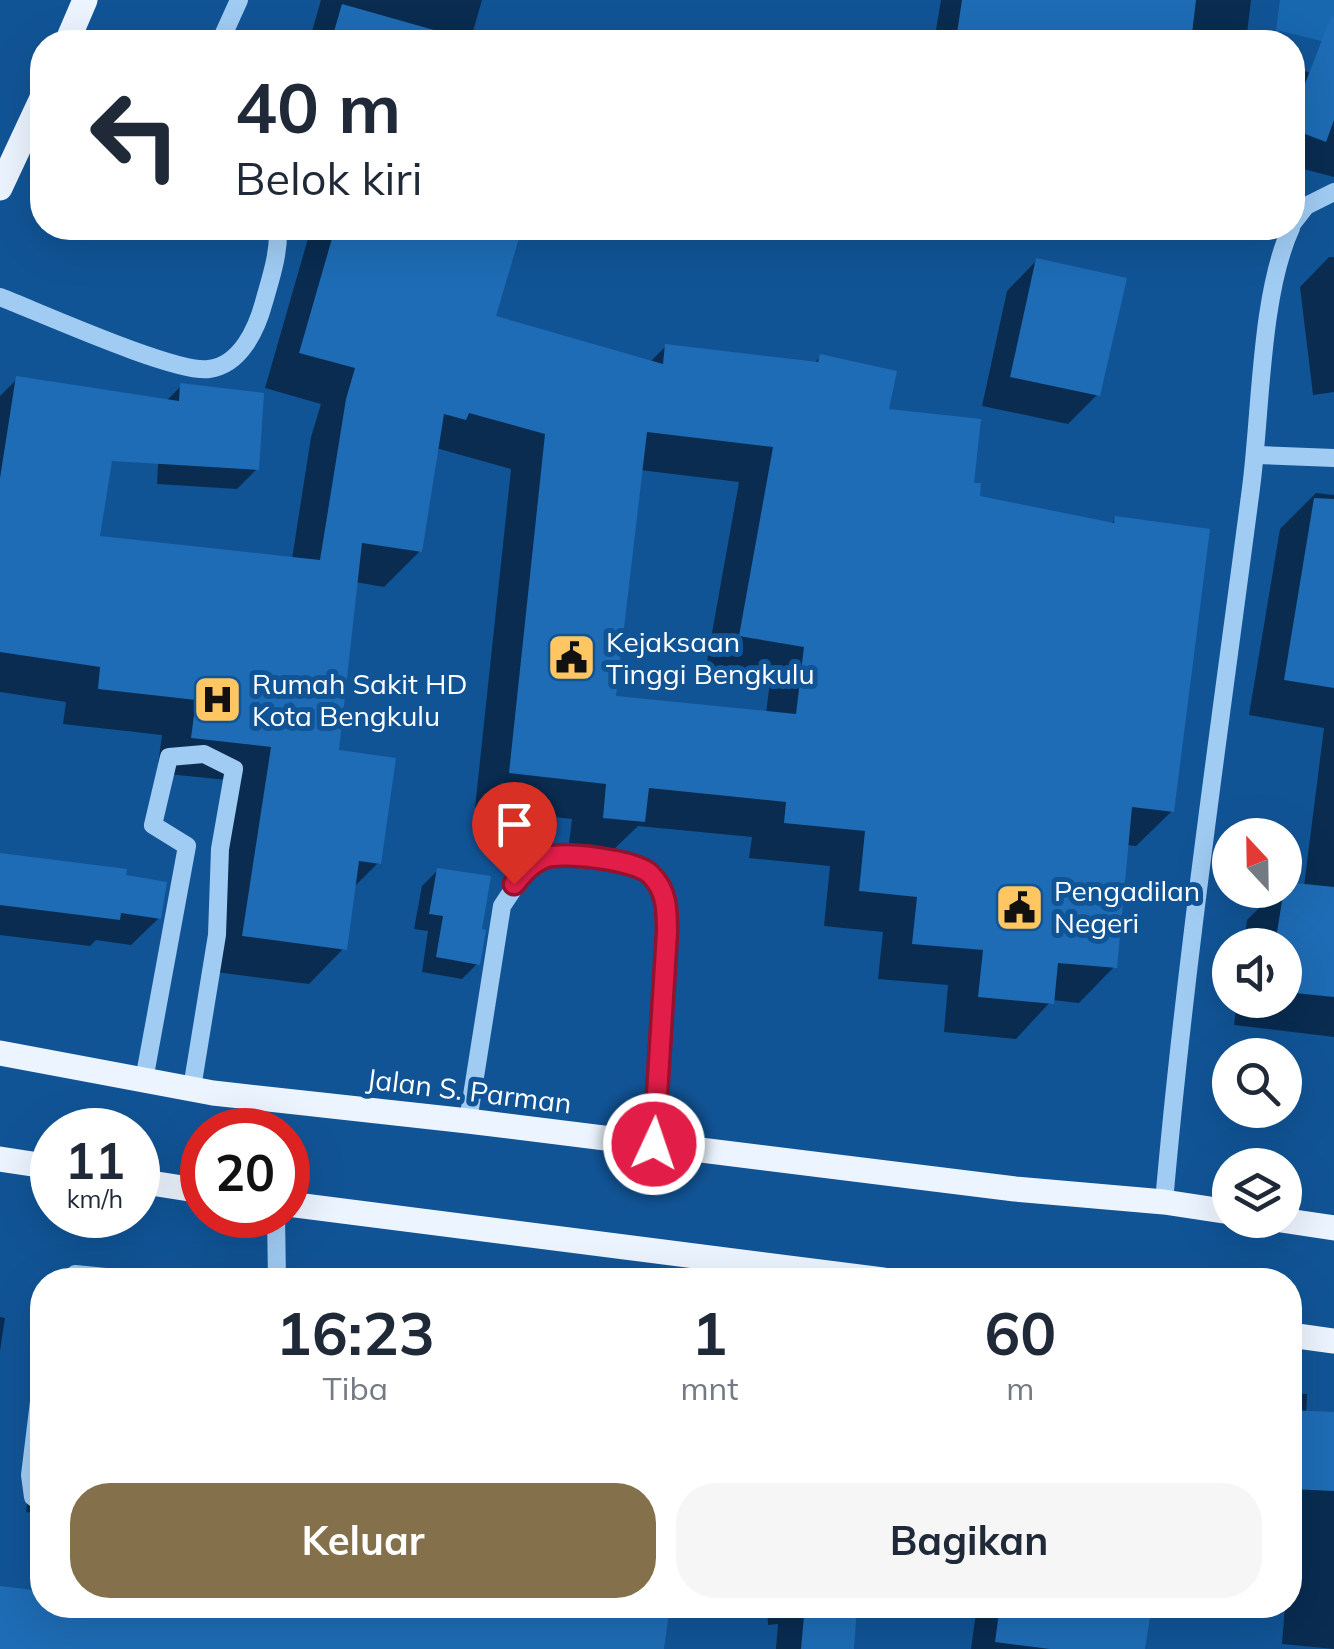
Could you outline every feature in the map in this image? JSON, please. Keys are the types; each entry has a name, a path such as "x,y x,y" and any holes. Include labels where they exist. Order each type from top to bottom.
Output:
{"main road":[{"path":"72,30 85,0"},
{"path":"0,188 30,124"},
{"name":"Jalan S. Parman","path":"0,1053 192,1088 1015,1189 1212,1209"},
{"path":"0,1159 30,1164"},
{"path":"310,1207 789,1268"},
{"path":"1302,1223 1334,1228"},
{"path":"1302,1336 1334,1341"}],"lane":[{"path":"225,30 239,0"},
{"path":"1305,207 1334,192"},
{"path":"0,297 176,365 209,370 229,360 256,330 279,240"},
{"path":"1164,1202 1179,1032 1256,456 1270,310 1288,240"},
{"path":"1256,456 1334,458"},
{"path":"192,1088 218,935 220,849 234,769 204,754 169,757 154,825 187,846 220,849"},
{"path":"144,1080 187,846"},
{"path":"468,1121 502,906 514,884 528,867 547,856 632,864 648,870 667,903 654,1144"},
{"path":"276,1238 277,1268"}],"shaded area":[{"path":"1280,0 1334,0 1334,44 1305,37 1305,30 1276,30"}],"building":[{"path":"962,0 1196,0 1192,30 957,30"},
{"path":"342,4 434,30 334,30"},
{"path":"1334,17 1334,120 1326,142 1305,134 1305,84"},
{"path":"332,240 518,240 496,316 663,364 665,344 818,362 820,354 897,371 889,409 981,419 974,483 981,483 980,496 1114,523 1115,516 1210,529 1174,812 1132,807 1117,968 1058,963 1054,1004 978,997 983,950 912,944 917,897 859,891 865,831 784,823 786,802 649,788 645,822 603,818 606,784 509,773 545,434 469,413 466,420 444,414 422,552 362,543 339,750 396,758 381,864 359,861 347,950 242,936 271,747 191,738 196,700 98,689 100,667 0,652 0,478 16,376 179,401 180,383 264,393 259,470 112,461 100,536 320,560 346,399 355,368 299,353","holes":["647,432 773,447 739,636 804,647 796,714 616,696"]},
{"path":"1036,258 1127,278 1100,396 1010,377"},
{"path":"1314,498 1334,499 1334,688 1284,680"},
{"path":"0,853 127,869 126,875 167,882 161,919 121,913 120,920 0,905"},
{"path":"437,868 491,876 480,965 436,957 443,916 429,914"},
{"path":"1302,884 1334,887 1334,997 1302,994 1302,928 1278,928 1281,908 1302,908"},
{"path":"1302,1411 1334,1412 1334,1491 1302,1490"},
{"path":"0,1586 30,1590 30,1618 668,1618 664,1649 0,1649"},
{"path":"804,1618 856,1618 854,1649 801,1649"},
{"path":"998,1618 1150,1618 1145,1649 1050,1649 995,1642"}],"place":[{"name":"Kejaksaan Tinggi Bengkulu","path":"571,658"},
{"name":"Rumah Sakit HD Kota Bengkulu","path":"217,700"},
{"name":"Pengadilan Negeri","path":"1019,907"}],"route":[{"path":"514,884 528,867 547,856 568,856 632,864 648,870 659,884 667,903 667,932 654,1144"}]}
